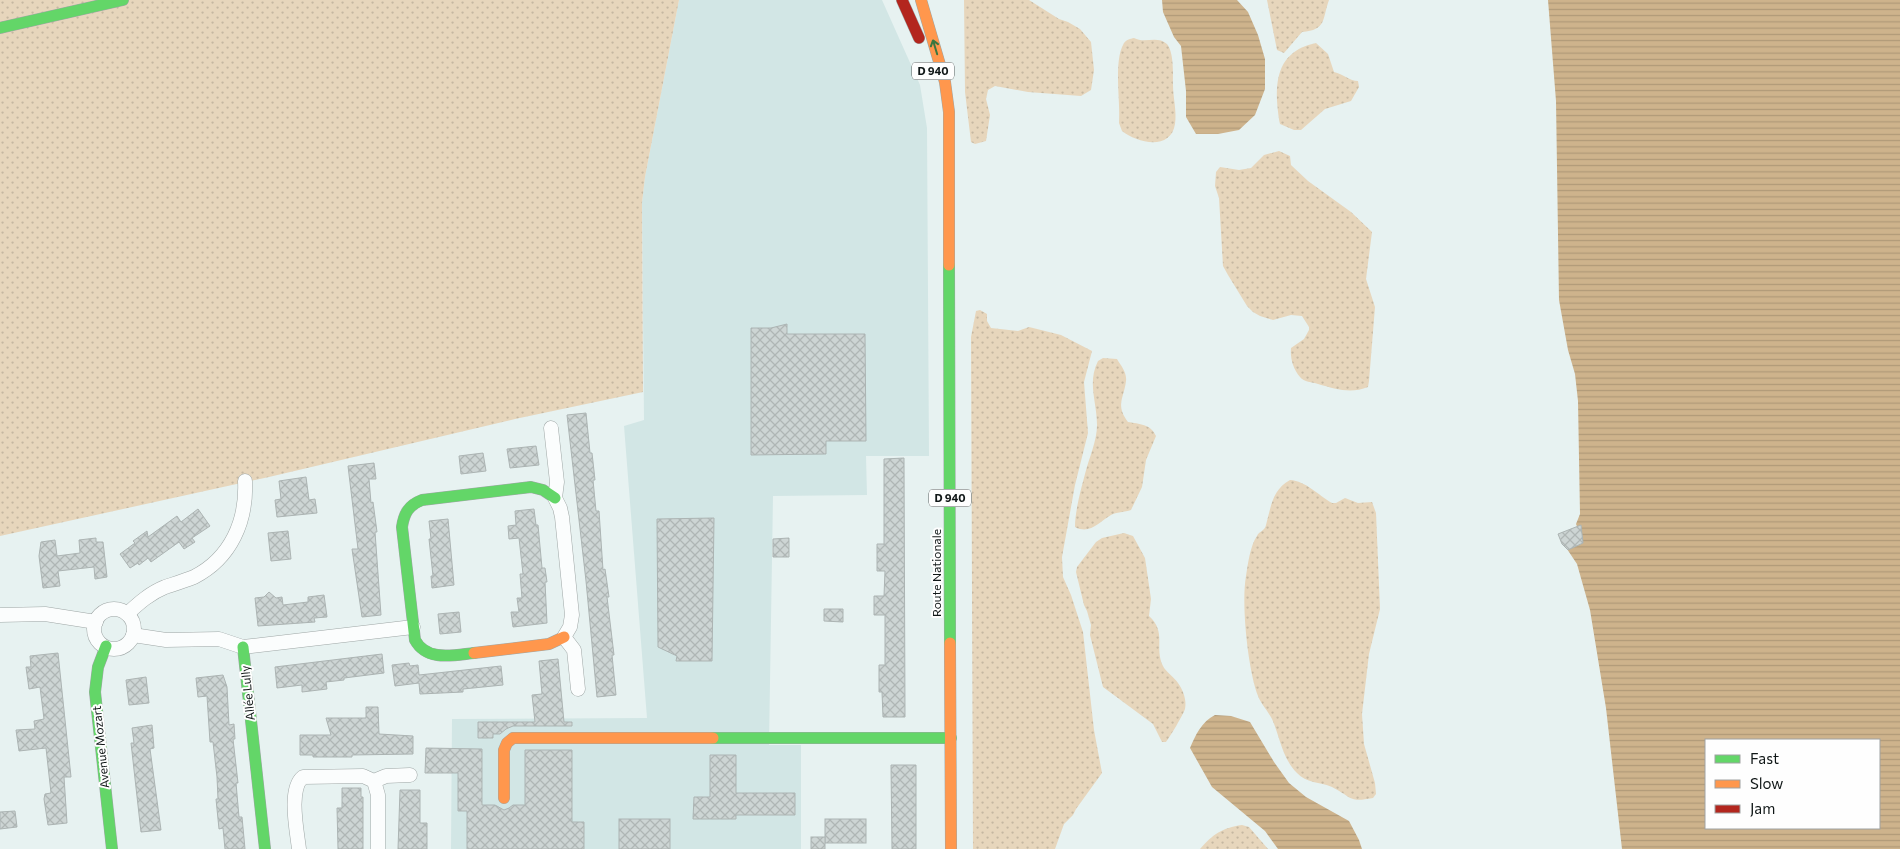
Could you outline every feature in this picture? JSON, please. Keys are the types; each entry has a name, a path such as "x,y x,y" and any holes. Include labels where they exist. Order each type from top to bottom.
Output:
{"street":[{"path":"0,28 123,0"},
{"name":"D 940","path":"902,0 934,77 943,109 948,147"},
{"name":"D 940","path":"921,0 948,95 950,122 948,147"},
{"name":"Route Nationale","path":"948,147 951,849"},
{"path":"551,428 556,482 555,498 562,517 572,609 570,627 564,637 549,644 438,656 428,653 419,647 415,640 413,627 402,527 404,513 411,504 422,500 526,488 542,490 555,498"},
{"path":"127,614 151,594 199,574 227,549 242,518 245,500 245,481"},
{"path":"111,609 121,610 127,614 134,625 133,635 128,643 122,647 115,648 106,646 96,636 96,622 101,614 111,609"},
{"path":"0,615 45,614 96,622"},
{"name":"Allée Lully","path":"265,849 243,647 413,627"},
{"path":"133,635 166,640 219,639 243,647"},
{"path":"564,637 574,650 578,689"},
{"name":"Avenue Mozart","path":"106,646 98,667 95,692 112,849"},
{"path":"504,798 504,750 507,742 513,738 951,738"},
{"path":"374,781 386,776 410,775"},
{"path":"299,849 295,797 296,785 308,776 363,776 374,781 378,795 378,849"}],"shaded area":[{"path":"0,0 679,0 645,177 642,203 643,392 515,419 269,477 0,536"},
{"path":"679,0 882,0 920,85 927,128 929,456 866,456 867,495 773,496 769,745 801,745 801,849 451,849 452,719 647,718 624,426 644,420 642,203 645,177"},
{"path":"964,0 1029,0 1059,19 1080,29 1091,42 1094,70 1091,90 1081,96 1028,92 995,86 988,90 986,99 990,115 986,141 975,144 971,142 965,92"},
{"path":"1162,0 1237,0 1248,12 1258,35 1265,59 1265,89 1255,115 1239,130 1218,134 1196,134 1186,117 1186,91 1181,46 1174,37 1163,12"},
{"path":"1267,0 1329,0 1320,26 1310,31 1302,32 1284,53 1277,50"},
{"path":"1548,0 1900,0 1900,849 1622,849 1606,708 1590,610 1577,564 1567,549 1583,541 1576,524 1580,514 1578,401 1575,374 1568,350 1559,300 1556,101"},
{"path":"1134,38 1138,40 1163,41 1171,52 1176,114 1175,124 1172,133 1160,141 1153,142 1136,139 1122,131 1119,123 1119,60 1124,43"},
{"path":"1316,43 1328,54 1334,72 1358,81 1359,87 1351,101 1325,109 1301,130 1294,130 1280,124 1277,85 1280,73 1284,63 1291,54"},
{"path":"1279,151 1290,156 1291,165 1308,181 1351,212 1372,232 1366,279 1375,307 1368,387 1343,390 1302,379 1294,367 1291,348 1304,339 1309,330 1302,316 1291,315 1273,320 1253,312 1247,306 1223,266 1219,198 1215,186 1216,172 1220,167 1239,170 1251,168 1264,155"},
{"path":"980,310 987,314 987,321 991,328 1018,331 1029,327 1061,335 1092,351 1084,382 1088,433 1075,485 1062,557 1063,577 1083,632 1094,730 1102,773 1073,815 1064,824 1055,849 973,849 971,337 976,311"},
{"path":"1103,358 1117,359 1125,372 1126,381 1121,406 1128,422 1148,427 1156,436 1146,460 1142,487 1131,510 1113,514 1090,529 1080,529 1075,527 1077,507 1097,431 1093,377 1098,361"},
{"path":"1290,480 1307,486 1332,503 1345,498 1358,503 1372,502 1376,513 1380,609 1369,654 1362,714 1364,744 1375,783 1376,794 1373,798 1354,799 1332,787 1305,779 1297,773 1288,761 1272,719 1259,699 1254,685 1248,654 1244,603 1249,561 1255,540 1265,527 1276,494"},
{"path":"1124,533 1133,536 1145,558 1151,599 1149,616 1158,628 1161,659 1164,668 1180,686 1185,699 1184,712 1166,742 1162,742 1153,724 1103,687 1090,635 1091,625 1076,572 1077,567 1096,542 1102,538"},
{"path":"1215,715 1231,716 1250,722 1289,783 1306,797 1349,821 1362,849 1278,849 1265,831 1212,787 1190,748 1203,725"},
{"path":"1242,825 1249,827 1268,849 1200,849 1218,832"}],"building":[{"path":"787,324 787,334 865,334 866,441 826,441 826,454 751,455 751,328 771,328"},
{"path":"586,413 595,480 593,480 596,511 599,511 603,570 605,569 609,597 607,597 614,655 612,655 616,695 597,697 567,415"},
{"path":"536,446 539,465 510,468 507,449"},
{"path":"483,453 486,471 461,474 459,456"},
{"path":"904,458 905,717 883,717 882,692 879,692 879,665 885,665 885,615 874,615 874,596 884,596 885,571 877,571 877,544 884,544 884,459"},
{"path":"374,463 376,479 369,479 371,503 373,502 377,532 375,532 381,615 362,617 352,549 358,549 348,466"},
{"path":"306,477 309,500 315,499 317,513 277,517 275,500 281,499 279,481"},
{"path":"198,509 210,526 192,538 195,542 184,549 179,542 151,562 148,558 139,565 138,563 130,568 120,554 147,531 148,537 177,516 181,522"},
{"path":"534,509 536,525 538,525 542,568 545,568 547,582 545,582 547,623 513,627 511,612 519,612 517,598 522,598 520,574 523,574 519,538 509,539 508,526 516,525 515,511"},
{"path":"714,518 712,661 676,661 677,656 658,647 657,519"},
{"path":"448,519 454,585 432,588 431,576 433,576 429,521"},
{"path":"1581,525 1583,543 1568,550 1562,544 1558,534"},
{"path":"288,531 291,559 271,561 268,533"},
{"path":"96,538 96,542 103,542 107,577 95,579 94,567 58,571 60,586 43,588 39,556 41,542 55,540 57,556 80,553 79,540"},
{"path":"789,538 789,557 773,557 773,539"},
{"path":"269,592 276,598 282,597 283,605 308,602 308,597 324,595 327,617 314,618 315,622 258,626 255,598 264,597"},
{"path":"824,609 843,609 843,622 824,621"},
{"path":"459,612 461,632 440,634 438,614"},
{"path":"58,653 71,777 64,777 67,823 48,825 44,799 45,794 51,793 46,748 19,751 16,730 35,729 34,721 44,719 40,687 29,689 26,667 31,667 30,656"},
{"path":"382,654 384,673 326,682 327,689 302,692 302,685 277,688 275,667"},
{"path":"558,659 564,722 572,722 572,726 513,726 500,734 493,734 493,738 478,738 478,722 535,722 532,695 542,694 539,661"},
{"path":"409,663 410,666 418,665 419,675 501,666 503,685 463,689 463,692 420,694 419,683 395,686 392,665"},
{"path":"223,675 227,687 229,725 234,724 235,739 233,739 238,783 236,783 239,817 242,817 245,849 225,849 223,828 219,829 216,799 218,799 217,777 213,742 210,742 207,696 198,697 196,678"},
{"path":"146,677 149,703 129,705 126,680"},
{"path":"366,707 378,707 379,734 413,736 413,754 352,755 352,757 300,755 300,735 331,735 326,718 366,718"},
{"path":"152,725 154,748 150,749 161,830 141,832 131,743 134,743 132,728"},
{"path":"426,748 482,749 482,805 495,805 504,810 513,805 525,805 525,750 572,750 572,822 584,822 584,849 467,849 467,811 458,811 458,773 425,773"},
{"path":"710,755 736,755 736,793 795,793 795,815 736,815 736,819 693,819 694,797 710,797"},
{"path":"891,765 916,765 916,849 892,849"},
{"path":"342,788 361,788 361,797 363,797 363,849 338,849 337,808 342,808"},
{"path":"400,790 420,790 420,823 427,823 427,849 398,849"},
{"path":"15,811 17,827 0,829 0,812"},
{"path":"619,819 670,819 670,849 619,849"},
{"path":"825,819 866,819 866,843 825,843"},
{"path":"811,837 825,837 825,849 811,849"}],"traffic: fast":[{"path":"0,28 123,0"},
{"path":"949,265 950,643"},
{"path":"474,653 442,656 426,652 415,640 402,527 406,514 410,507 422,500 531,487 543,490 555,498"},
{"path":"106,646 98,667 95,692 112,849"},
{"path":"243,647 265,849"},
{"path":"713,738 951,738"}],"traffic: slow":[{"path":"921,0 945,82 949,112 949,265"},
{"path":"474,653 549,644 564,637"},
{"path":"950,643 951,849"},
{"path":"504,798 504,750 507,743 513,738 713,738"}],"traffic: jam":[{"path":"902,0 919,38"}]}
